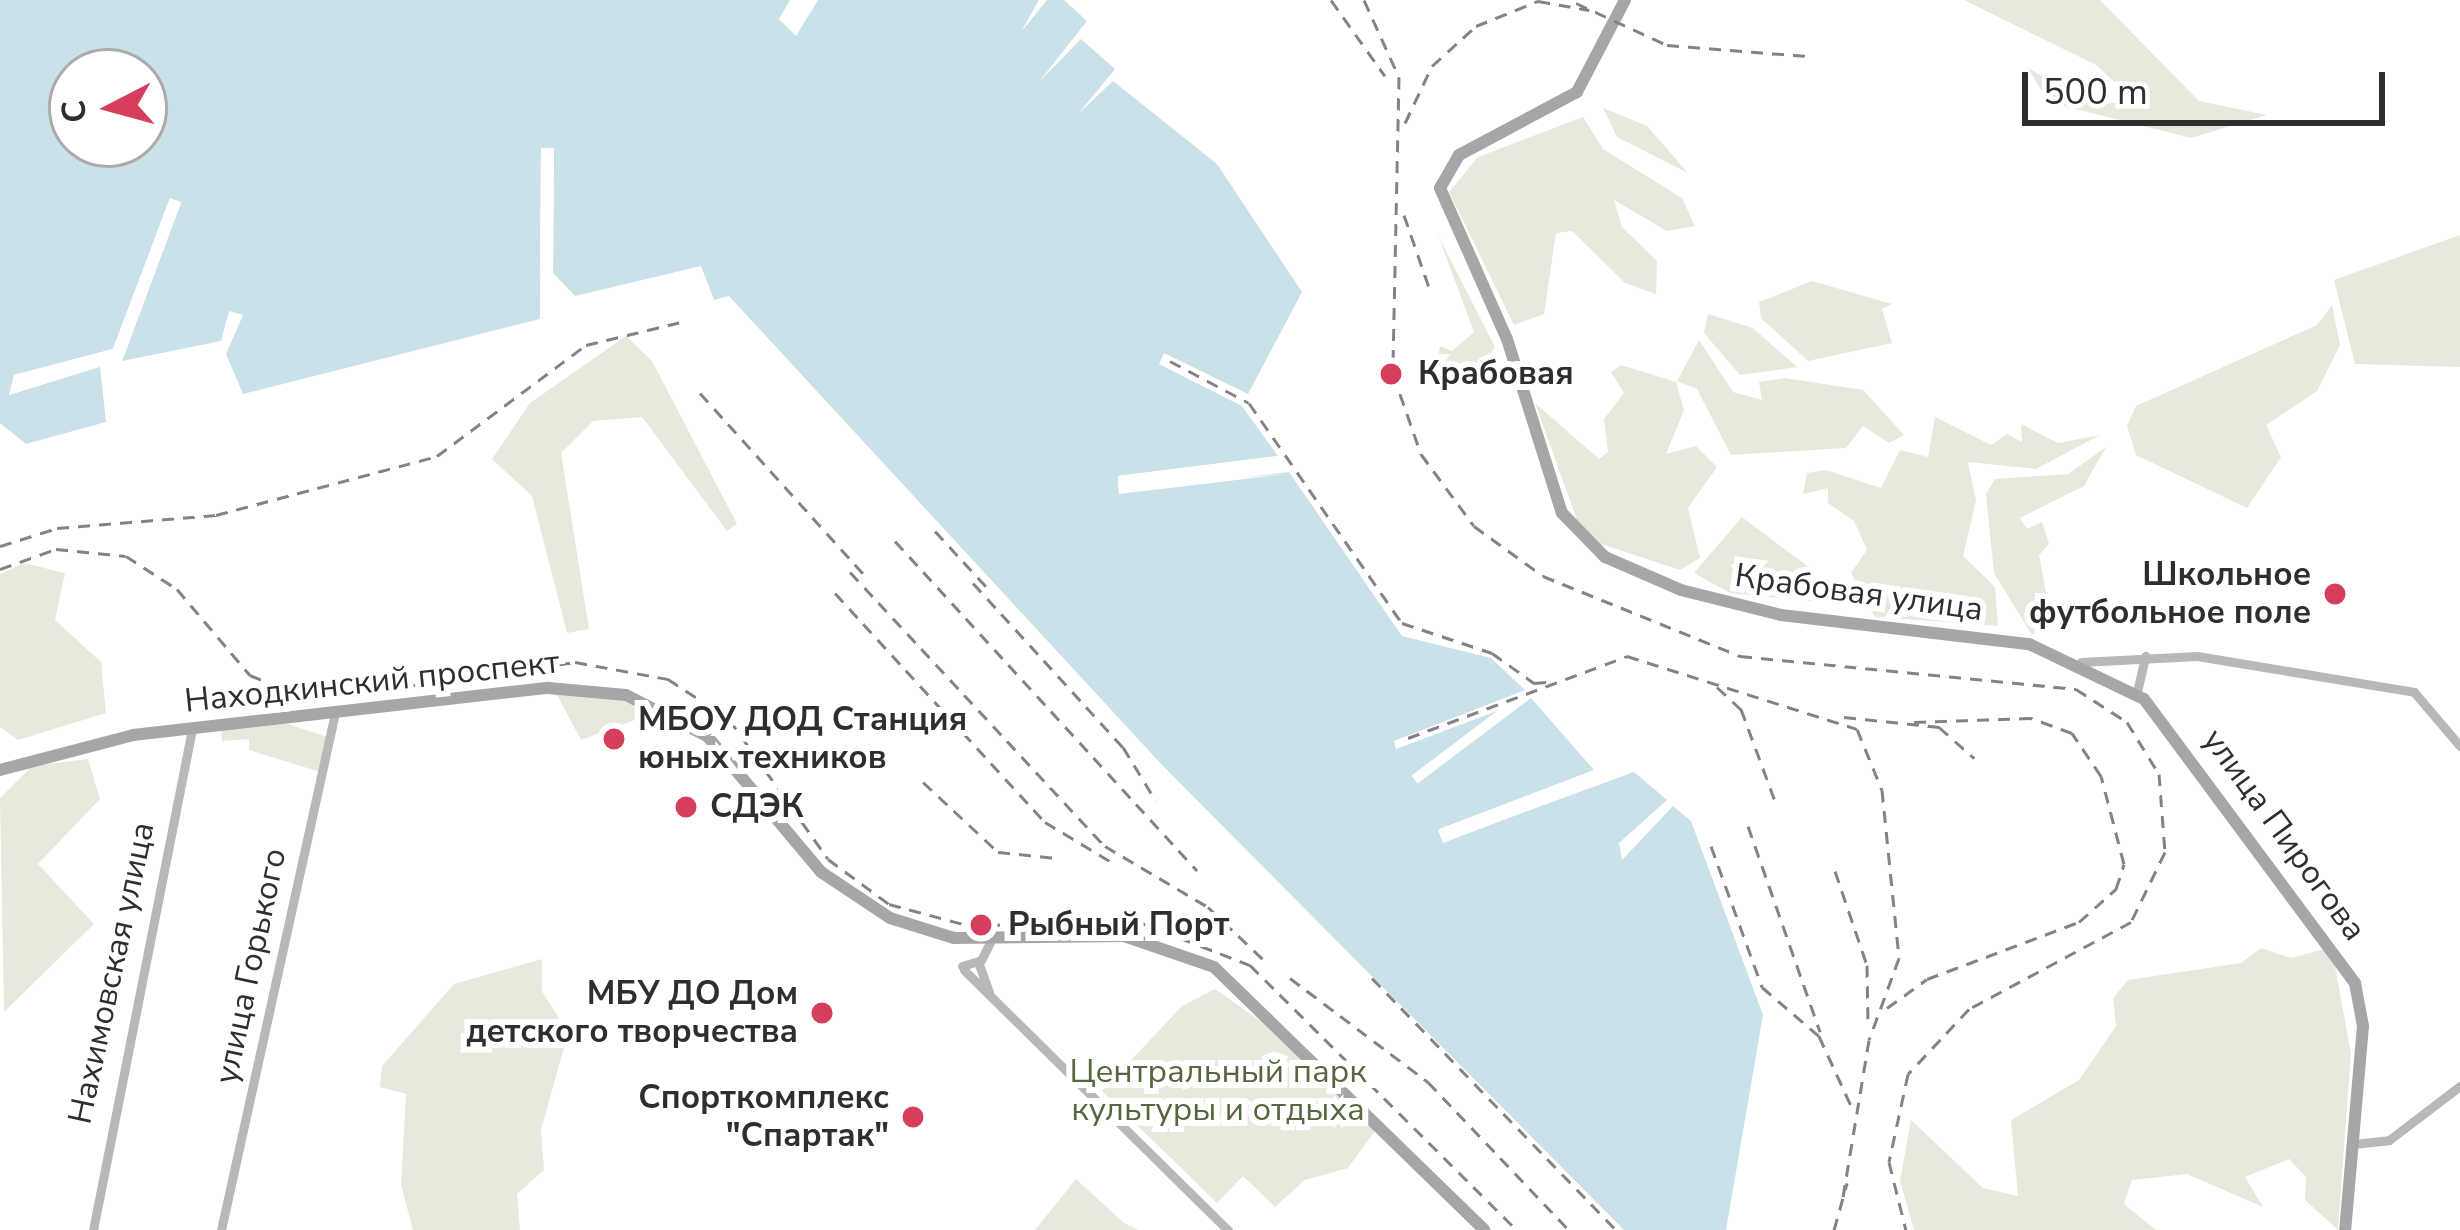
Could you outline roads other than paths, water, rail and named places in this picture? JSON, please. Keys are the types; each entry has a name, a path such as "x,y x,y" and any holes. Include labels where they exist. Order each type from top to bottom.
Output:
{"main road":[{"name":"Крабовая улица","path":"1625,0 1577,92 1459,155 1440,188 1502,326 1570,525 1623,566 1732,605 2008,640 2081,662"},
{"path":"2081,662 2145,656 2414,692 2460,746"},
{"path":"2137,692 2145,656"},
{"name":"улица Пирогова","path":"2081,662 2137,692 2348,969 2362,1019 2345,1230"},
{"name":"Находкинский проспект","path":"0,770 192,729 563,687 642,700 721,748 844,891 902,923 965,938 1124,936 1214,967 1484,1230"},
{"name":"улица Горького","path":"221,1230 335,713"},
{"name":"Нахимовская улица","path":"94,1230 192,729"},
{"path":"963,966 979,962 993,937"},
{"path":"965,938 996,1001"},
{"path":"965,938 963,966 1228,1230"},
{"path":"2353,1144 2386,1141 2460,1086"}],"water":[{"path":"0,0 790,0 779,19 796,36 818,0 1039,0 1021,32 1047,0 1064,0 1087,21 1038,83 1081,39 1115,69 1078,114 1113,81 1217,164 1302,292 1248,394 1164,353 1159,364 1242,406 1278,456 1118,476 1119,493 1289,472 1402,636 1491,658 1525,690 1394,741 1396,749 1531,698 1594,770 1439,829 1443,842 1634,772 1667,800 1619,843 1622,860 1673,806 1691,821 1763,1015 1726,1230 1624,1230 1163,766 729,296 714,300 701,266 575,296 553,273 554,148 541,149 540,319 243,394 226,354 243,315 229,311 221,341 122,361 181,203 170,198 113,349 14,375 9,395 100,366 106,422 26,444 0,423"}],"railway":[{"path":"1331,0 1385,76"},
{"path":"1364,0 1399,77 1393,374 1421,454 1474,526 1543,576 1740,656 2076,689 2127,722 2159,774 2165,852 2131,922 1969,1009 1908,1074 1889,1162 1906,1230"},
{"path":"1405,123 1432,66 1476,26 1538,1 1589,10"},
{"path":"1576,3 1667,45 1808,56"},
{"path":"1404,215 1431,293"},
{"path":"0,546 57,528 216,515 437,456 586,345 685,321"},
{"path":"1170,361 1249,403 1402,623 1492,653 1534,683 1555,681"},
{"path":"700,393 866,577"},
{"path":"935,531 991,592"},
{"path":"895,541 1197,871"},
{"path":"0,569 56,549 126,556 177,589 250,675 309,700 575,662 668,679 729,719 828,859 889,904 967,925 1142,923 1250,965 1517,1230"},
{"path":"850,572 1105,846 1208,907 1268,964"},
{"path":"973,583 1123,747 1156,801"},
{"path":"835,593 1045,822 1113,863"},
{"path":"1408,738 1627,656 1857,729 1882,790 1899,958 1869,1040 1843,1197"},
{"path":"1717,687 1741,709 1775,801"},
{"path":"1844,717 1939,727 1974,758"},
{"path":"1887,1008 1927,979 2079,922 2116,889 2124,864 2101,776 2072,733 2031,718 1914,722"},
{"path":"923,782 998,852 1056,858"},
{"path":"1748,826 1820,1032"},
{"path":"1711,846 1762,987 1819,1036 1853,1110"},
{"path":"1835,871 1867,965 1868,1023"},
{"path":"1290,978 1428,1082 1569,1230"},
{"path":"1372,978 1616,1230"},
{"path":"1834,1230 1847,1183"}],"place":[{"name":"Крабовая","path":"1391,374"},
{"name":"Школьное футбольное поле","path":"2335,594"},
{"name":"МБОУ ДОД Станция юных техников","path":"614,739"},
{"name":"СДЭК","path":"686,807"},
{"name":"Рыбный Порт","path":"981,925"},
{"name":"МБУ ДО Дом детского творчества","path":"822,1013"},
{"name":"Спорткомплекс \"Спартак\"","path":"913,1117"}],"park label":[{"name":"Центральный парк культуры и отдыха","path":"1218,1091"}]}
